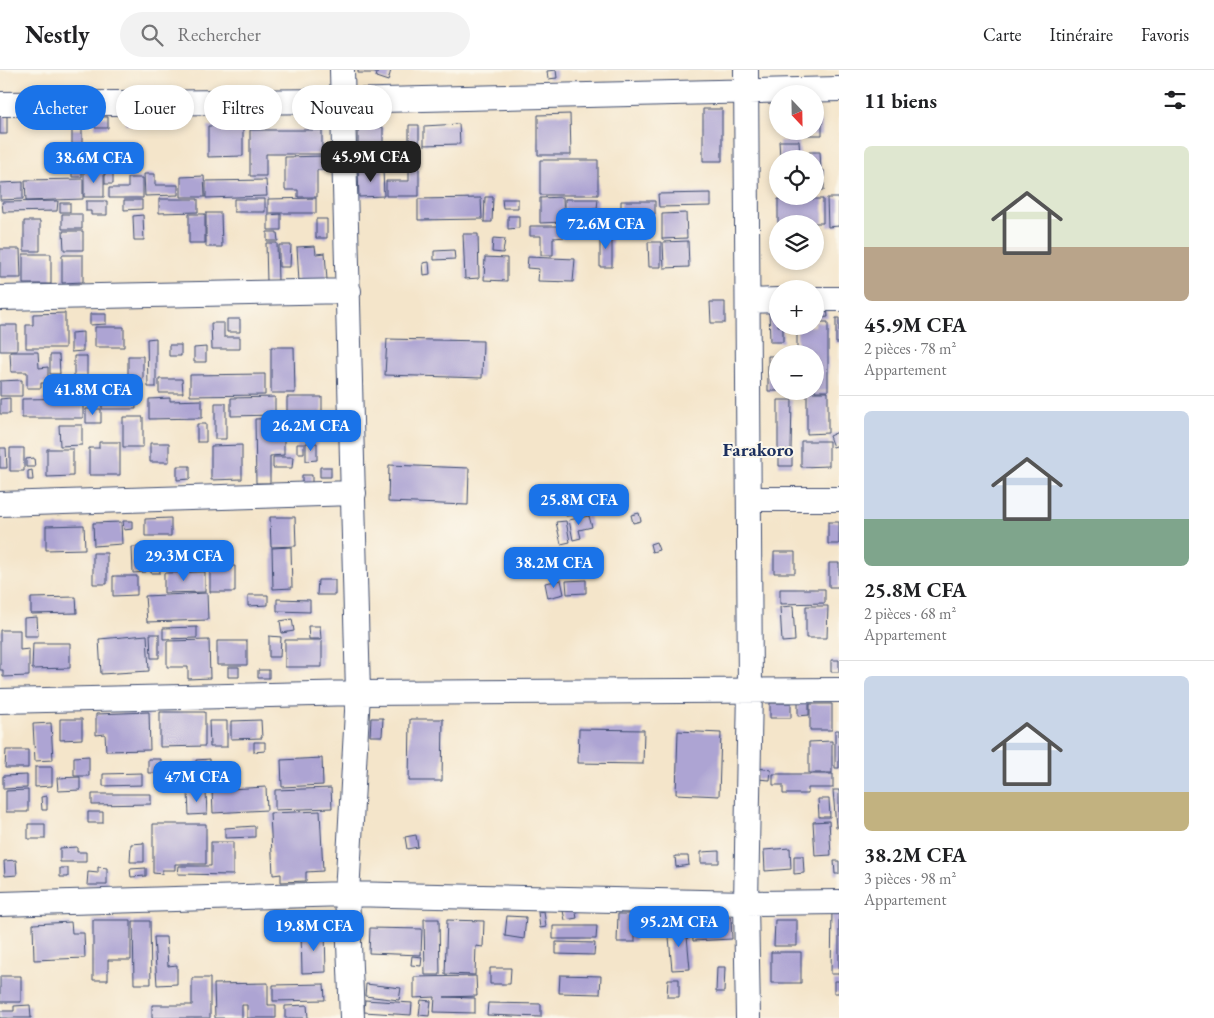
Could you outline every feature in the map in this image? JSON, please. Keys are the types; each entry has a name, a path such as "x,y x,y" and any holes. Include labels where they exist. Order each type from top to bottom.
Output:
{"street":[{"path":"342,70 342,85"},
{"path":"746,80 750,689 746,903 748,1018"},
{"path":"392,98 746,80 839,89"},
{"path":"0,104 292,101"},
{"path":"342,130 349,291 358,693 348,894 352,1018"},
{"path":"0,298 349,291"},
{"path":"824,299 839,299"},
{"path":"748,301 769,300"},
{"path":"0,504 354,493"},
{"path":"749,499 839,498"},
{"path":"0,701 358,693 750,689 839,690"},
{"path":"0,904 348,894 746,903 839,902"}],"building":[{"path":"358,70 376,70 376,73 358,73"},
{"path":"378,70 391,70 388,81 376,77"},
{"path":"556,70 557,78 548,79 547,71"},
{"path":"703,109 722,109 722,161 703,161"},
{"path":"570,114 571,155 538,155 538,115"},
{"path":"0,116 7,116 7,134 0,134"},
{"path":"106,117 108,117 108,128 106,128"},
{"path":"459,124 460,144 424,145 424,126"},
{"path":"409,125 419,125 419,196 386,196 386,181 409,181"},
{"path":"72,130 82,130 82,177 72,177"},
{"path":"208,130 243,130 243,156 208,157"},
{"path":"250,130 322,130 322,154 266,154 266,176 250,176"},
{"path":"358,130 383,130 383,160 358,160"},
{"path":"779,141 799,141 800,150 780,150"},
{"path":"325,156 325,170 317,170 317,197 298,197 298,190 285,190 285,157"},
{"path":"540,160 598,160 598,195 540,195"},
{"path":"105,164 113,164 113,184 105,184"},
{"path":"358,169 383,169 384,196 359,197"},
{"path":"84,171 104,171 104,197 84,197"},
{"path":"144,174 155,174 155,185 178,185 178,195 145,196"},
{"path":"204,176 205,197 181,197 181,177"},
{"path":"128,178 143,178 143,198 109,198 109,188 128,188"},
{"path":"83,179 83,199 26,201 25,180"},
{"path":"266,180 267,196 206,198 206,181"},
{"path":"23,182 23,199 0,200 0,183"},
{"path":"711,193 711,206 659,207 658,194"},
{"path":"485,197 493,197 492,222 484,222"},
{"path":"563,197 564,222 540,223 540,198"},
{"path":"316,198 316,213 268,213 268,199"},
{"path":"481,198 482,219 418,220 418,199"},
{"path":"827,198 839,198 839,226 828,227"},
{"path":"159,199 198,199 198,212 159,213"},
{"path":"234,199 265,199 265,212 234,212"},
{"path":"502,199 518,199 518,208 503,208"},
{"path":"565,199 598,199 597,209 586,209 586,214 576,214 575,209 565,210"},
{"path":"124,200 142,200 142,209 124,210"},
{"path":"58,201 57,211 3,212 2,202"},
{"path":"86,201 107,201 107,215 91,215 91,211 86,211"},
{"path":"621,201 655,201 655,214 621,214"},
{"path":"60,203 70,203 70,212 60,212"},
{"path":"778,205 823,205 823,215 778,215"},
{"path":"206,213 221,213 222,247 206,247"},
{"path":"686,213 687,238 662,239 662,214"},
{"path":"62,214 82,214 82,229 62,229"},
{"path":"189,214 205,214 205,243 189,243"},
{"path":"281,214 281,230 268,230 268,215"},
{"path":"143,215 144,240 134,240 133,216"},
{"path":"508,216 519,216 519,228 508,229"},
{"path":"316,219 327,219 327,238 316,238"},
{"path":"24,221 40,221 40,251 24,251"},
{"path":"530,226 566,226 566,237 553,238 553,255 541,255 541,236 530,236"},
{"path":"63,231 83,231 83,250 64,250"},
{"path":"267,232 277,232 278,241 267,241"},
{"path":"463,234 478,234 479,278 465,279"},
{"path":"600,234 612,234 612,267 600,267"},
{"path":"493,238 505,239 503,253 492,252"},
{"path":"688,241 689,267 664,268 663,242"},
{"path":"648,242 661,242 661,267 649,267"},
{"path":"266,243 277,243 278,282 267,282"},
{"path":"279,245 291,245 290,267 279,267"},
{"path":"315,246 316,254 325,253 327,280 299,282 297,247"},
{"path":"0,249 20,249 21,278 0,278"},
{"path":"454,250 455,259 434,260 434,251"},
{"path":"23,254 51,254 51,284 23,284"},
{"path":"62,255 83,255 83,282 62,283"},
{"path":"485,257 507,258 507,281 484,280"},
{"path":"528,257 575,259 573,282 538,281 539,269 527,268"},
{"path":"429,262 430,274 424,275 423,263"},
{"path":"710,302 725,302 725,323 711,323"},
{"path":"824,307 827,307 828,317 824,317"},
{"path":"65,313 65,348 26,348 26,325 33,325 33,314"},
{"path":"90,314 106,314 106,324 90,325"},
{"path":"836,318 839,318 839,343 836,343"},
{"path":"227,319 240,319 240,332 227,332"},
{"path":"824,322 828,322 828,391 824,391 824,345 797,345 797,335 824,335"},
{"path":"211,323 224,323 224,337 240,337 240,349 212,349"},
{"path":"0,325 17,325 17,351 0,351"},
{"path":"95,327 124,327 124,347 95,347"},
{"path":"83,332 83,351 71,352 71,333"},
{"path":"770,335 783,335 783,342 770,342"},
{"path":"156,338 156,387 148,387 147,339"},
{"path":"387,339 483,341 482,378 385,375"},
{"path":"169,345 181,345 181,356 169,356"},
{"path":"206,347 206,362 194,362 194,348"},
{"path":"271,347 294,347 295,393 271,393"},
{"path":"10,352 38,352 39,368 48,367 48,383 41,383 41,388 27,388 27,372 11,372"},
{"path":"50,355 59,355 60,374 50,374"},
{"path":"74,356 87,356 87,376 74,376"},
{"path":"128,356 143,356 143,379 128,379"},
{"path":"768,356 769,356 769,391"},
{"path":"265,374 265,395 190,396 190,375"},
{"path":"159,379 182,379 183,393 159,393"},
{"path":"22,380 22,396 0,396 0,381"},
{"path":"824,392 828,392 828,433 807,434 807,400 824,400"},
{"path":"102,395 135,395 136,409 102,409"},
{"path":"275,397 275,415 231,416 231,398"},
{"path":"287,397 322,397 322,425 287,425"},
{"path":"10,398 10,414 0,414 0,399"},
{"path":"83,398 83,418 22,418 22,399"},
{"path":"170,398 170,401 202,400 202,418 149,419 149,399"},
{"path":"778,400 792,400 791,450 778,451"},
{"path":"215,403 226,403 226,439 215,439"},
{"path":"86,409 101,409 101,423 86,423"},
{"path":"123,417 143,417 143,447 123,447"},
{"path":"284,418 284,455 270,456 270,483 256,483 255,419"},
{"path":"197,424 206,424 206,442 197,442"},
{"path":"59,425 82,425 82,445 60,446"},
{"path":"838,432 839,445 833,447 829,436"},
{"path":"801,441 829,441 829,466 801,467"},
{"path":"99,442 120,442 120,475 89,475 89,448 99,448"},
{"path":"150,443 169,443 169,462 150,462"},
{"path":"306,443 317,443 317,460 306,461"},
{"path":"297,444 304,444 304,453 297,453"},
{"path":"242,445 242,479 211,480 211,446"},
{"path":"0,448 6,448 7,468 0,468"},
{"path":"10,448 24,448 24,471 10,471"},
{"path":"47,449 73,449 73,476 47,477"},
{"path":"779,453 792,454 792,466 779,466"},
{"path":"273,457 293,457 292,468 273,468"},
{"path":"34,458 35,467 26,467 26,459"},
{"path":"389,465 469,468 468,505 388,502"},
{"path":"177,466 190,466 190,479 177,480"},
{"path":"320,467 331,467 331,477 320,477"},
{"path":"32,470 33,480 28,480 28,471"},
{"path":"302,475 312,475 312,486 302,486"},
{"path":"586,503 588,513 566,516 565,506"},
{"path":"639,513 641,521 633,523 631,515"},
{"path":"589,516 592,527 579,530 581,538 573,540 569,520"},
{"path":"270,517 295,517 296,546 271,547"},
{"path":"171,518 171,536 145,536 145,519"},
{"path":"123,521 132,521 132,529 124,530"},
{"path":"566,521 570,542 561,544 556,522"},
{"path":"121,522 122,544 94,546 93,523"},
{"path":"828,522 839,522 839,544 828,544"},
{"path":"84,525 85,549 46,550 46,526"},
{"path":"656,542 659,550 652,552 650,544"},
{"path":"132,547 145,547 146,572 133,573"},
{"path":"291,547 292,588 273,589 272,548"},
{"path":"210,548 220,548 220,566 235,566 235,592 210,592"},
{"path":"774,552 795,552 795,573 774,573"},
{"path":"93,553 107,553 107,584 93,584"},
{"path":"159,555 160,573 151,573 150,556"},
{"path":"829,563 839,563 839,587 829,587"},
{"path":"205,572 205,592 164,593 164,573"},
{"path":"113,576 137,576 137,595 113,596"},
{"path":"318,580 335,580 335,595 317,595"},
{"path":"561,580 564,594 548,598 545,583"},
{"path":"586,580 586,593 567,594 566,581"},
{"path":"780,589 825,589 825,603 780,604"},
{"path":"207,593 208,620 147,622 145,596"},
{"path":"248,595 268,595 268,605 248,606"},
{"path":"76,597 77,613 31,614 31,598"},
{"path":"277,599 310,600 310,612 277,611"},
{"path":"793,606 795,641 782,642 780,607"},
{"path":"806,606 828,606 827,638 806,638"},
{"path":"37,617 38,636 24,636 24,618"},
{"path":"292,619 294,631 282,633 280,621"},
{"path":"308,626 320,626 321,639 309,639"},
{"path":"197,627 197,638 163,639 163,628"},
{"path":"0,630 20,630 20,650 29,649 29,676 3,677 3,670 0,670"},
{"path":"150,634 159,634 159,658 151,658"},
{"path":"147,635 149,671 101,674 99,639"},
{"path":"269,636 281,637 280,657 269,657"},
{"path":"209,640 210,678 188,679 188,667 167,667 167,641"},
{"path":"285,640 322,640 322,667 285,667"},
{"path":"217,641 247,641 247,665 217,665"},
{"path":"33,643 70,643 70,668 32,669"},
{"path":"831,660 839,660 839,672 831,672"},
{"path":"228,667 239,667 239,677 228,677"},
{"path":"258,670 269,670 269,678 258,678"},
{"path":"798,702 809,702 809,715 798,716"},
{"path":"770,703 791,703 791,718 770,718"},
{"path":"810,704 832,704 832,730 810,730"},
{"path":"149,712 150,750 106,751 105,734 96,735 96,714"},
{"path":"160,712 205,712 205,746 160,747"},
{"path":"371,718 383,718 382,736 370,736"},
{"path":"60,719 82,719 82,739 60,740"},
{"path":"410,719 443,719 442,781 409,781"},
{"path":"261,720 262,738 231,739 231,721"},
{"path":"209,721 227,721 227,747 210,747"},
{"path":"51,723 53,760 35,761 33,724"},
{"path":"579,729 644,730 643,764 578,763"},
{"path":"835,730 839,730 839,768 835,768"},
{"path":"678,731 721,733 719,796 676,794"},
{"path":"832,741 832,773 809,773 809,742"},
{"path":"254,742 265,742 265,751 254,752"},
{"path":"6,750 28,750 28,768 5,768"},
{"path":"89,756 89,776 74,776 74,757"},
{"path":"322,758 323,785 282,787 281,760"},
{"path":"148,759 161,759 161,773 148,773"},
{"path":"210,759 210,787 196,787 196,760"},
{"path":"35,767 52,767 52,786 35,787"},
{"path":"758,768 771,770 770,780 757,779"},
{"path":"142,773 142,785 103,786 103,774"},
{"path":"773,774 833,774 833,788 808,788 808,794 783,794 783,785 773,785"},
{"path":"27,775 27,788 3,789 3,776"},
{"path":"80,777 80,790 58,791 57,778"},
{"path":"266,787 267,810 213,813 212,790"},
{"path":"331,788 332,808 275,810 275,790"},
{"path":"28,790 28,812 6,812 6,791"},
{"path":"833,790 839,790 839,827 836,827"},
{"path":"188,792 206,792 207,814 189,815"},
{"path":"92,794 151,794 151,804 92,805"},
{"path":"47,796 47,810 42,810 41,797"},
{"path":"818,799 829,799 830,817 819,817"},
{"path":"320,811 323,871 306,872 306,881 281,882 281,874 273,875 270,813"},
{"path":"88,812 103,812 103,823 88,823"},
{"path":"829,821 831,855 815,856 813,822"},
{"path":"28,824 45,824 45,839 28,839"},
{"path":"153,824 206,824 206,864 175,864 175,870 162,870 162,874 153,873"},
{"path":"255,826 255,837 225,838 225,828"},
{"path":"416,835 418,847 407,849 405,837"},
{"path":"211,842 233,842 233,875 178,874 179,866 211,866"},
{"path":"144,843 144,862 130,862 131,844"},
{"path":"77,847 77,852 86,852 86,862 60,862 60,848"},
{"path":"790,848 791,869 765,871 764,850"},
{"path":"719,851 719,863 701,863 701,852"},
{"path":"675,856 688,856 689,865 676,867"},
{"path":"794,856 803,856 804,873 794,874"},
{"path":"16,860 17,875 5,876 4,861"},
{"path":"834,861 839,861 839,874 835,874"},
{"path":"98,867 107,868 107,885 87,885 88,872 98,873"},
{"path":"60,868 68,868 68,877 60,877"},
{"path":"146,868 146,876 131,877 130,869"},
{"path":"575,908 577,918 565,920 563,911"},
{"path":"832,910 839,910 839,974 831,974"},
{"path":"544,911 546,927 540,928 538,912"},
{"path":"330,913 330,929 312,930 312,914"},
{"path":"618,914 635,914 635,942 617,942"},
{"path":"507,916 526,917 524,939 505,936"},
{"path":"731,917 732,939 693,941 692,918"},
{"path":"424,919 439,919 440,975 425,975"},
{"path":"93,920 131,920 131,960 108,960 108,980 93,980"},
{"path":"447,920 484,921 483,947 476,946 475,975 445,974"},
{"path":"775,920 797,920 797,946 774,946"},
{"path":"133,921 150,921 151,984 134,984"},
{"path":"71,922 72,933 84,933 85,958 34,960 33,924"},
{"path":"686,925 690,969 672,970 668,926"},
{"path":"553,926 597,926 596,939 553,939"},
{"path":"370,928 422,929 421,955 369,953"},
{"path":"325,931 326,972 302,973 301,932"},
{"path":"154,937 166,937 168,966 177,965 177,984 157,985"},
{"path":"556,942 595,943 594,955 556,954"},
{"path":"771,952 801,952 801,983 771,983"},
{"path":"412,956 422,957 421,966 411,965"},
{"path":"717,967 725,967 724,992 716,992"},
{"path":"490,968 511,968 510,984 490,984"},
{"path":"560,975 601,976 600,994 559,993"},
{"path":"0,976 21,976 21,1002 0,1002"},
{"path":"476,976 477,996 444,997 475,998 475,1013 434,1012 435,997 414,998 414,977"},
{"path":"192,978 210,978 210,1018 152,1018 152,1005 192,1005"},
{"path":"668,979 679,979 679,997 667,997"},
{"path":"834,981 839,981 839,993 834,993"},
{"path":"268,983 268,1005 276,1005 276,1018 247,1018 247,1005 242,1005 242,1018 215,1018 214,984"},
{"path":"324,984 325,1000 273,1001 273,985"},
{"path":"366,984 401,988 399,1000 365,996"},
{"path":"365,1000 412,1003 411,1015 364,1012"},
{"path":"421,1000 431,1001 429,1016 419,1015"},
{"path":"488,1003 541,1004 541,1017 487,1015"},
{"path":"30,1005 31,1018 0,1018 0,1011 14,1011 14,1006"},
{"path":"307,1005 308,1018 285,1018 285,1006"}],"district":[{"name":"Farakoro","path":"758,449"}]}
